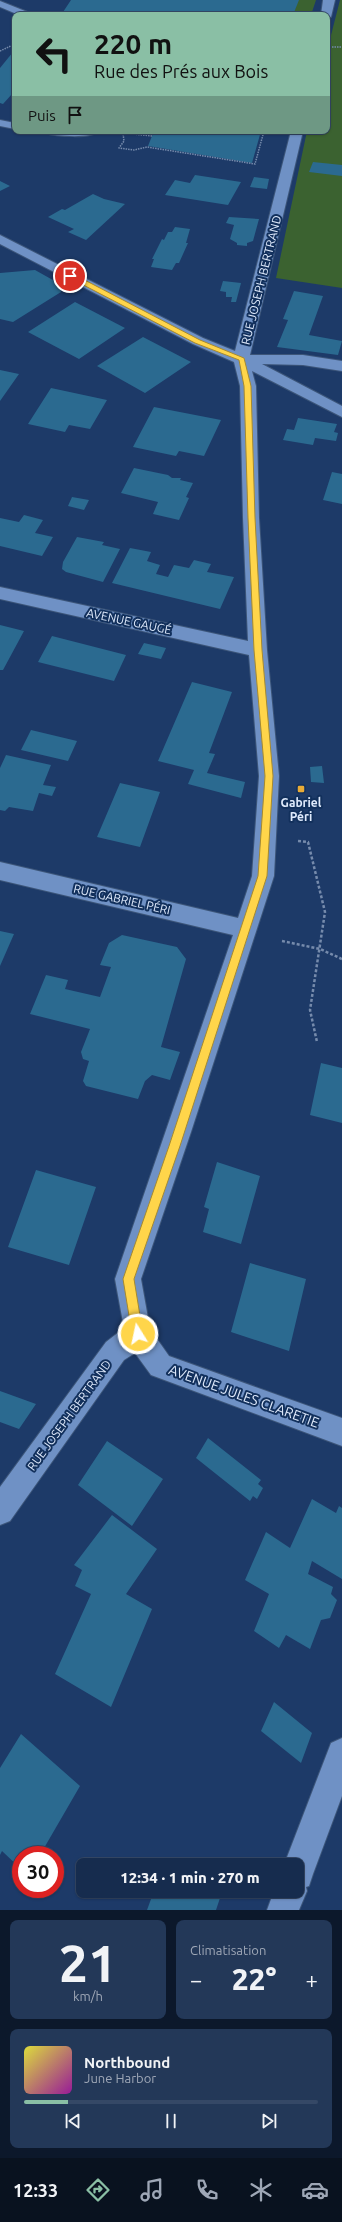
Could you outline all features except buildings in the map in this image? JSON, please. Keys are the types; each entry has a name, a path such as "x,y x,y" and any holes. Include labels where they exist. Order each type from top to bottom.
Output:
{"street":[{"path":"327,12 329,0"},
{"name":"RUE JOSEPH BERTRAND","path":"0,1511 115,1351 138,1334 128,1279 179,1132 244,929 263,876 269,776 258,650 251,518 248,386 242,359 296,134"},
{"path":"0,239 198,341 242,359 342,412"},
{"path":"242,359 303,360 342,366"},
{"name":"AVENUE GAUGÉ","path":"0,592 258,650"},
{"name":"RUE GABRIEL PÉRI","path":"0,871 244,929"},
{"name":"AVENUE JULES CLARETIE","path":"138,1334 160,1366 342,1432"},
{"path":"303,1858 342,1754"},
{"path":"283,1910 287,1898"}],"lane":[{"path":"0,4 20,12"},
{"path":"0,124 12,126"}],"path":[{"path":"0,51 12,45"},
{"path":"330,47 342,47"},
{"path":"123,134 124,141 119,148 134,150 147,147 254,164 263,134"},
{"path":"133,134 152,136"},
{"path":"298,841 308,842 324,912 320,949 310,1010 317,1042"},
{"path":"282,941 320,949 342,959"}],"green space":[{"path":"298,0 316,0 312,12 294,12"},
{"path":"340,0 342,0 342,288 276,278 306,134 330,134 330,39"}],"place":[{"name":"Gabriel Péri","path":"301,789"}],"route":[{"path":"70,276 198,341 242,359 248,386 251,518 259,636 258,650 269,776 263,876 244,929 174,1146 128,1279 138,1334"}]}
